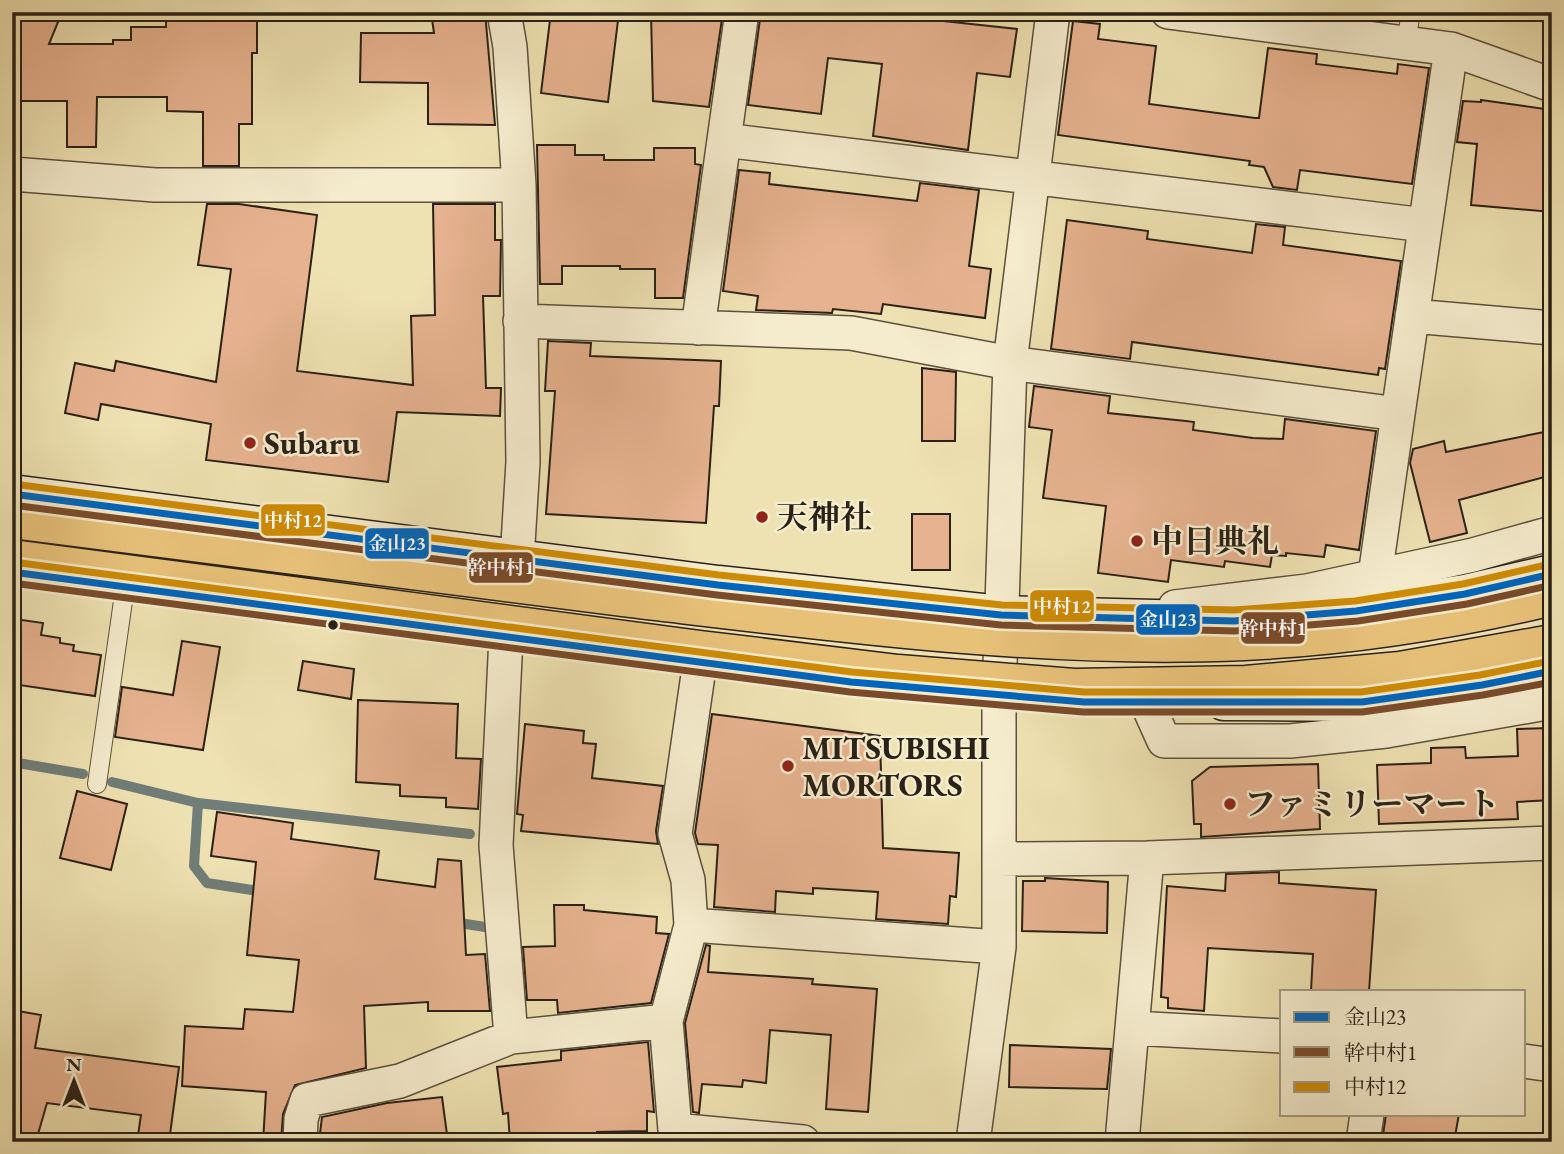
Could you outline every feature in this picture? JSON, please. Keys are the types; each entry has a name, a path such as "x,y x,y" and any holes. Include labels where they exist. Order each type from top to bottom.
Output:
{"highway":[{"path":"12,519 307,559 706,607 901,627 1074,640 1243,641 1392,627 1552,596"},
{"path":"12,559 898,674 1074,688 1246,685 1388,673 1552,643"}],"main road":[{"path":"12,494 718,585 1001,615 1234,621 1356,611 1465,594 1552,574"},
{"path":"12,572 851,682 1084,702 1362,702 1482,685 1552,671"}],"street":[{"path":"504,12 510,47 519,185 523,462 517,560"},
{"path":"698,328 742,12"},
{"path":"973,1142 999,947 999,695 1010,363 1053,12"},
{"path":"1168,12 1408,28 1451,49 1552,85"},
{"path":"1375,576 1451,49"},
{"path":"724,140 1425,225"},
{"path":"12,174 155,185 519,185"},
{"path":"1412,316 1552,328"},
{"path":"520,321 851,333 1010,363 1398,414"},
{"path":"1118,620 1171,607 1307,591 1473,555 1552,533"},
{"path":"506,637 496,845 511,1037"},
{"path":"700,661 676,834 688,880 691,925 666,1021 676,1136 803,1142"},
{"path":"1146,701 1164,741 1304,740 1386,731 1552,702"},
{"path":"999,859 1147,858 1552,843"},
{"path":"1122,1142 1147,858"},
{"path":"691,925 999,947"},
{"path":"300,1142 301,1119 307,1100 400,1081 511,1037 666,1021"},
{"path":"1132,1028 1280,1035"},
{"path":"1526,1061 1552,1065"},
{"path":"1363,1142 1367,1116"}],"lane":[{"path":"97,784 125,587"}],"building":[{"path":"12,12 36,12 58,22 49,44 113,44 113,40 131,40 131,27 166,27 166,21 180,21 180,14 257,14 257,53 252,53 252,124 239,124 239,166 203,166 203,112 167,111 167,97 97,97 96,147 67,147 67,101 12,101"},
{"path":"431,12 485,12 495,125 428,124 428,83 360,82 361,33 434,33"},
{"path":"551,12 619,12 608,102 541,93"},
{"path":"651,12 723,12 709,107 653,101"},
{"path":"761,12 860,12 1017,29 1010,77 977,73 968,150 873,136 882,64 828,58 821,114 748,105"},
{"path":"1073,21 1100,24 1098,39 1156,46 1149,104 1255,118 1259,118 1268,48 1317,54 1316,64 1397,74 1398,64 1429,68 1412,184 1300,170 1297,190 1273,187 1264,167 1249,165 1250,161 1058,135"},
{"path":"1481,100 1552,110 1552,212 1471,205 1477,144 1457,142 1463,101"},
{"path":"537,145 575,145 575,155 604,155 604,160 654,160 654,148 695,148 695,164 701,165 683,298 655,298 655,269 562,266 562,284 540,284"},
{"path":"739,170 770,173 769,184 917,201 920,183 979,190 969,266 991,269 985,318 883,304 881,314 833,309 832,313 756,310 758,296 723,291"},
{"path":"207,204 239,204 317,215 297,371 413,385 411,316 435,315 433,204 495,204 495,240 501,240 500,296 483,296 486,388 501,388 500,416 397,412 388,482 206,460 211,424 101,404 98,420 65,413 75,363 114,371 116,361 216,382 231,269 198,265"},
{"path":"1067,220 1148,231 1147,239 1252,253 1256,224 1285,227 1283,245 1401,261 1385,369 1379,368 1378,375 1132,342 1130,359 1051,349"},
{"path":"548,341 591,343 590,356 721,361 719,406 714,406 706,523 546,514 555,391 545,391"},
{"path":"922,368 956,372 955,441 922,441"},
{"path":"1034,386 1110,396 1108,413 1194,422 1193,430 1253,438 1283,439 1285,419 1376,431 1359,550 1326,545 1324,557 1286,553 1286,556 1272,555 1270,567 1225,561 1224,567 1171,560 1168,582 1098,573 1106,506 1043,498 1052,430 1029,427"},
{"path":"1544,432 1552,433 1552,475 1459,500 1467,533 1430,542 1410,463 1413,449 1444,441 1446,452"},
{"path":"912,514 950,514 950,570 912,570"},
{"path":"15,619 43,623 41,635 60,638 60,643 74,645 73,651 101,655 95,696 12,684"},
{"path":"182,641 220,647 203,750 115,737 122,687 173,695"},
{"path":"303,661 354,669 351,699 298,690"},
{"path":"358,700 458,704 456,758 481,759 478,809 446,807 446,798 400,796 400,785 356,782"},
{"path":"712,714 880,736 883,848 959,853 956,897 950,896 948,924 876,919 878,892 813,888 813,894 776,891 775,912 714,907 718,845 698,844 695,833"},
{"path":"525,724 584,731 583,743 596,744 592,778 663,786 656,831 658,844 521,831 523,815 517,814"},
{"path":"1552,728 1552,800 1517,802 1518,819 1379,824 1377,765 1431,763 1431,748 1465,747 1466,758 1518,756 1517,729"},
{"path":"1318,764 1320,829 1201,837 1201,824 1194,824 1192,781 1210,767"},
{"path":"77,791 127,804 111,870 60,858"},
{"path":"217,812 293,823 291,839 379,851 375,879 435,887 438,859 461,861 466,955 485,954 490,1011 428,1011 428,1002 364,1006 366,1068 295,1085 283,1114 281,1142 263,1142 266,1092 182,1086 185,1026 243,1029 245,1009 293,1012 299,960 247,955 256,862 211,856"},
{"path":"1279,872 1279,883 1376,890 1369,990 1311,990 1313,954 1208,948 1204,1011 1168,1008 1168,998 1161,997 1167,886 1225,891 1226,874"},
{"path":"1045,878 1108,882 1107,933 1022,931 1023,881 1045,881"},
{"path":"554,905 584,905 584,910 657,917 656,933 669,934 651,1003 558,1013 557,1000 527,1000 523,947 555,946"},
{"path":"706,945 710,946 708,972 813,979 812,984 877,989 868,1112 826,1109 831,1035 770,1030 766,1083 743,1080 742,1087 702,1084 699,1113 693,1112 685,1023"},
{"path":"12,1010 41,1015 35,1048 179,1067 169,1142 137,1142 141,1115 47,1103 36,1141 12,1134 12,1119 18,1100 12,1099"},
{"path":"648,1042 654,1112 647,1111 647,1131 597,1132 597,1142 510,1142 508,1113 503,1114 497,1067 561,1060 561,1051"},
{"path":"1010,1045 1111,1049 1107,1089 1009,1087"},
{"path":"442,1097 448,1142 319,1142 322,1117 387,1103"},
{"path":"1386,1116 1459,1116 1454,1142 1382,1142"}],"waterway":[{"path":"12,762 83,774"},
{"path":"112,782 198,803 470,834"},
{"path":"198,803 194,866 207,883 265,892"},
{"path":"453,922 485,927"}],"transit line":[{"name":"中村12","path":"13,484 719,575 1002,605 1234,610 1355,601 1463,584 1550,564"},
{"name":"金山23","path":"12,494 718,585 1001,615 1234,621 1356,611 1465,594 1552,574"},
{"name":"幹中村1","path":"12,505 717,595 1001,625 1235,631 1358,621 1467,604 1552,585"},
{"name":"中村12","path":"13,562 852,672 1084,692 1361,692 1480,675 1550,661"},
{"name":"金山23","path":"12,572 851,682 1084,702 1362,702 1482,685 1552,671"},
{"name":"幹中村1","path":"12,583 850,692 1083,712 1362,712 1552,682"}],"place":[{"name":"Subaru","path":"250,443"},
{"name":"天神社","path":"762,517"},
{"name":"中日典礼","path":"1137,541"},
{"name":"MITSUBISHI MORTORS","path":"788,766"},
{"name":"ファミリーマート","path":"1230,804"}]}
